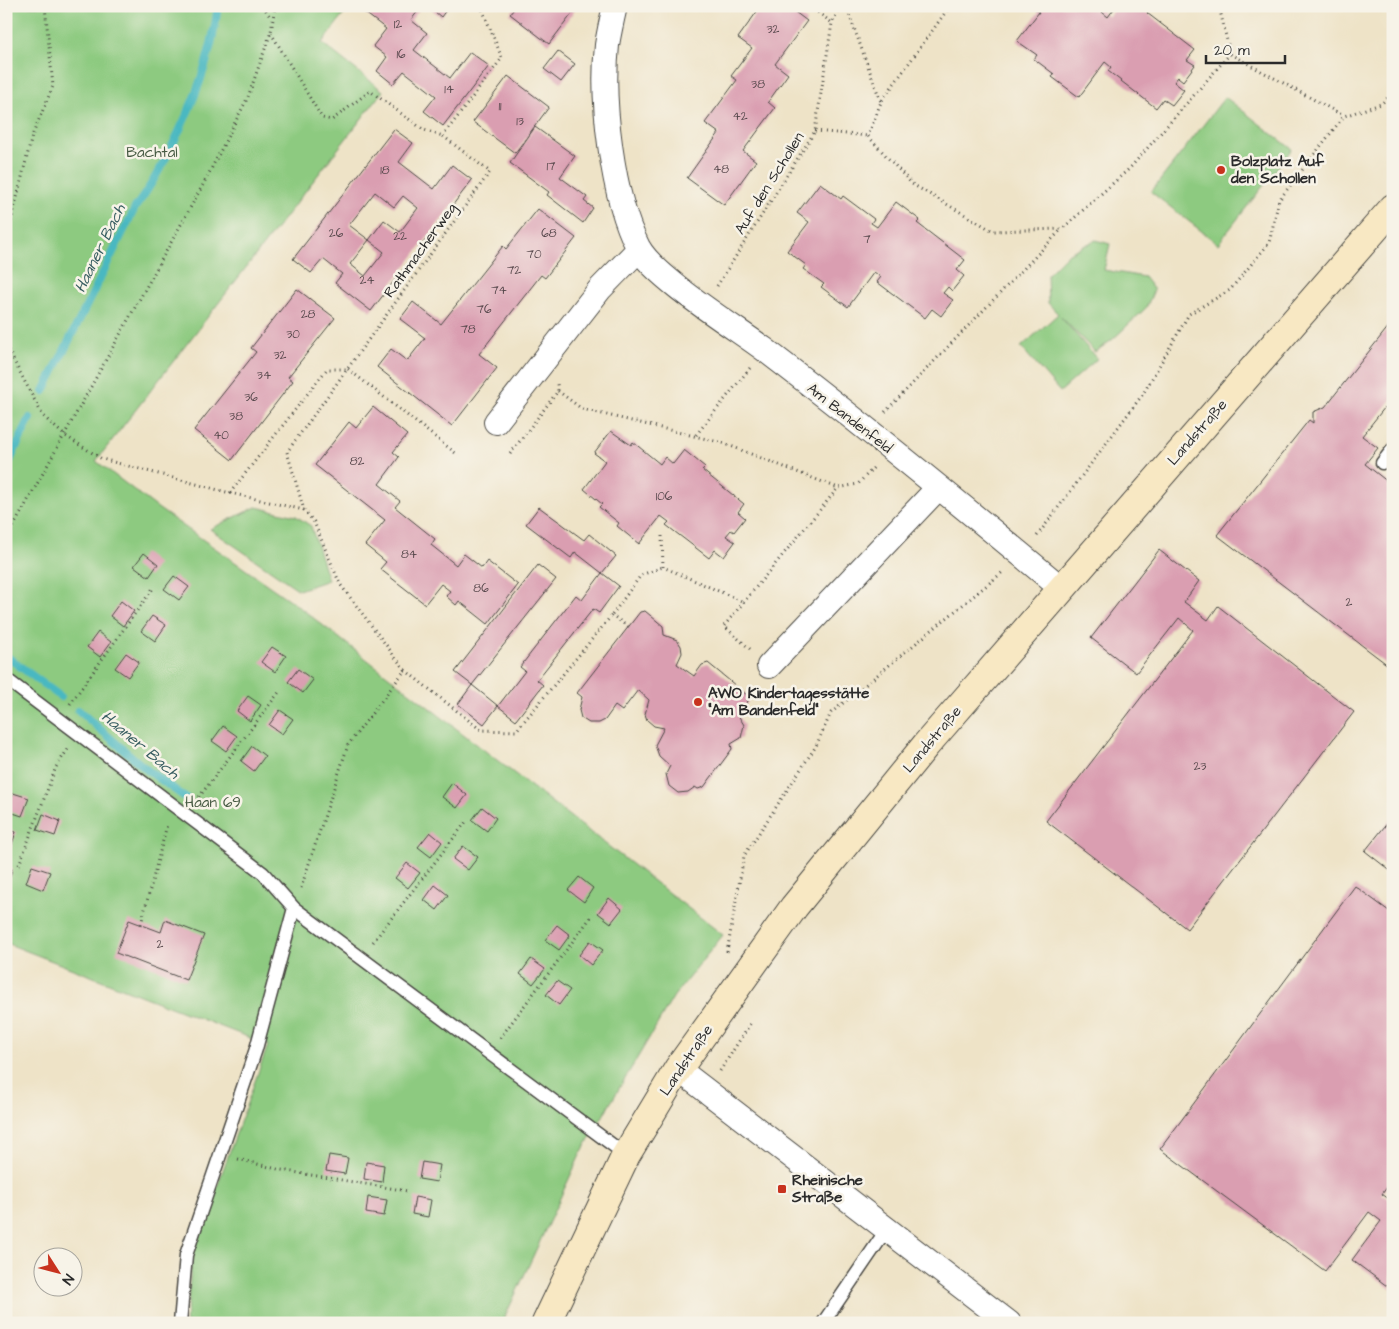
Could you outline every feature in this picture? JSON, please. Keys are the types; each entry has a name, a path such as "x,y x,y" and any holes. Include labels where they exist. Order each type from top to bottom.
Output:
{"main road":[{"name":"Landstraße","path":"546,1323 626,1154 678,1069 794,907 926,744 1393,208"}],"street":[{"name":"Am Bandenfeld","path":"615,6 607,46 607,98 614,166 625,213 639,249 666,277 868,431 1061,588"},
{"path":"496,422 600,289 639,249"},
{"path":"769,666 938,488"},
{"path":"678,1069 1009,1323"}],"lane":[{"path":"1382,463 1393,449"},
{"path":"6,679 263,873 294,908 626,1154"},
{"path":"180,1323 186,1255 256,1048 294,908"},
{"path":"823,1323 887,1229"}],"path":[{"path":"6,261 11,222 32,136 53,86 46,6"},
{"path":"263,6 272,18"},
{"path":"6,540 204,184 248,97 270,32 275,6"},
{"path":"270,32 322,118 332,120 370,91 424,130 443,136 502,58 481,6"},
{"path":"810,6 832,23"},
{"name":"Auf den Schollen","path":"704,306 815,131 832,23 841,6"},
{"path":"846,6 881,102"},
{"path":"868,136 881,102 950,6"},
{"path":"1219,6 1230,54 1344,116"},
{"path":"868,431 1062,229 1130,168 1230,54"},
{"path":"726,956 744,856 816,746 831,713 1022,556 1143,394 1189,314 1230,290 1269,243 1279,200 1344,116 1381,104 1393,93"},
{"path":"815,131 868,136 912,184 993,231 1062,229"},
{"name":"Rathmacherweg","path":"348,369 490,172 443,136"},
{"path":"6,346 43,416 64,435 102,459 230,493 304,510"},
{"path":"696,435 764,350"},
{"path":"230,493 328,369 348,369 458,456"},
{"path":"348,369 286,452 304,510 314,522 340,584 405,670 482,730 516,731 612,615 641,575 663,567 744,602"},
{"path":"558,392 582,409 723,443 838,488 858,484 890,449"},
{"path":"769,666 724,626 838,488"},
{"path":"662,536 663,567"},
{"path":"59,719 154,587"},
{"path":"612,615 628,627"},
{"path":"294,908 348,745 405,670"},
{"path":"186,815 280,691"},
{"path":"19,865 56,767 79,734"},
{"path":"140,924 172,805"},
{"path":"361,958 466,822"},
{"path":"489,1053 591,917"},
{"path":"707,1091 752,1021"},
{"path":"221,1154 281,1170 408,1190"}],"green space":[{"name":"Haan 69","path":"6,6 350,6 322,43 383,91 96,461 159,509 298,606 723,935 674,996 581,1153 502,1323 186,1323 192,1256 268,1045 6,943"},
{"name":"Bolzplatz Auf den Schollen","path":"1225,97 1292,149 1218,244 1151,192"},
{"path":"1096,240 1110,244 1104,270 1144,277 1154,290 1146,308 1112,340 1095,352 1060,316 1097,359 1060,392 1021,347 1058,314 1048,303 1047,275 1069,253"},
{"path":"256,507 296,516 311,526 328,580 299,590 210,529"}],"building":[{"path":"369,6 422,6 411,20 427,33 414,50 450,78 470,52 489,66 443,126 424,111 436,96 404,71 393,84 377,71 387,57 373,46 386,29 364,12"},
{"path":"428,6 449,6 441,17"},
{"path":"516,6 578,6 549,44 510,14"},
{"path":"761,6 787,6 807,21 775,64 788,74 768,102 775,108 743,151 756,161 724,205 687,178 719,133 705,123 737,80 731,76 752,48 738,38"},
{"path":"1032,6 1102,6 1105,9 1102,12 1108,17 1116,6 1146,6 1150,9 1147,13 1195,50 1187,60 1195,65 1183,81 1178,77 1174,82 1184,90 1172,105 1163,99 1156,108 1108,71 1111,67 1105,62 1079,97 1052,77 1054,74 1034,59 1037,55 1017,41 1039,12"},
{"path":"558,51 575,64 561,82 544,69"},
{"path":"508,76 549,107 515,153 473,122"},
{"path":"535,127 575,156 560,177 587,197 584,201 593,208 583,223 547,195 549,192 510,163"},
{"path":"394,129 413,143 399,162 434,189 452,165 472,180 371,311 335,283 342,274 323,259 311,273 293,259","holes":["375,192 394,207 403,196 418,208 400,232 384,220 369,240 349,225","369,240 384,252 365,276 350,264"]},
{"path":"820,183 841,199 843,196 874,219 871,223 877,227 896,202 920,220 917,223 965,260 957,270 964,276 952,291 948,287 943,293 953,300 941,316 932,309 925,318 877,282 881,277 874,272 848,307 821,287 824,284 803,269 806,265 787,251 809,222 797,213"},
{"path":"538,209 576,238 545,278 541,275 479,354 497,368 452,426 377,367 391,349 407,361 425,338 400,319 413,302 441,324 503,246 506,249"},
{"path":"297,289 335,318 288,377 293,381 232,460 194,430 256,352 251,348"},
{"path":"1393,321 1393,397 1362,436 1378,448 1365,464 1393,486 1393,669 1217,535 1309,420 1313,423 1313,412 1325,407"},
{"path":"373,407 407,435 393,452 399,457 379,484 400,501 395,507 435,539 431,545 456,565 464,554 482,568 487,561 518,585 488,624 459,601 456,605 446,596 450,591 441,584 425,604 380,569 386,562 365,545 385,520 315,465 349,422 356,428"},
{"path":"611,431 631,445 633,442 660,464 665,457 673,464 684,450 705,467 702,470 744,504 738,512 745,518 734,532 731,530 726,536 735,542 724,557 715,550 709,558 666,525 669,522 661,516 639,544 617,526 619,523 599,507 602,504 584,489 605,461 594,453"},
{"path":"539,507 584,540 589,534 616,556 602,573 575,552 571,558 526,524"},
{"path":"1159,550 1199,581 1184,602 1208,620 1218,606 1354,712 1187,929 1046,821 1193,630 1179,618 1136,673 1091,638"},
{"path":"144,553 158,564 149,577 134,566"},
{"path":"538,565 556,579 472,685 455,672"},
{"path":"602,573 619,586 599,613 593,609 537,680 543,685 516,720 498,706 525,671 520,667 576,595 582,600"},
{"path":"174,576 189,587 179,600 164,589"},
{"path":"121,601 134,611 123,626 110,616"},
{"name":"AWO Kindertagesstätte \"Am Bandenfeld\"","path":"645,611 663,626 664,635 677,640 681,646 682,653 677,664 694,676 702,665 708,663 747,695 748,701 738,715 744,725 741,738 731,744 732,749 704,787 698,789 695,787 688,792 678,793 669,786 666,774 670,766 659,756 655,745 664,728 654,726 647,720 645,714 649,700 638,690 622,711 615,706 605,720 599,723 589,723 581,718 579,710 582,697 577,693 640,612"},
{"path":"152,616 166,625 155,641 141,631"},
{"path":"98,632 111,642 100,657 87,647"},
{"path":"272,647 286,656 275,672 261,662"},
{"path":"126,653 139,662 128,677 115,668"},
{"path":"298,669 313,680 303,693 288,682"},
{"path":"472,685 498,706 484,724 458,704"},
{"path":"248,696 261,705 250,721 237,711"},
{"path":"280,710 293,719 282,734 269,725"},
{"path":"223,726 237,736 226,751 212,741"},
{"path":"252,746 265,756 254,771 241,761"},
{"path":"452,783 467,795 457,808 442,797"},
{"path":"13,793 29,798 22,816 7,811"},
{"path":"482,807 496,818 487,831 472,820"},
{"path":"43,814 60,821 55,836 37,830"},
{"path":"1393,816 1393,873 1365,851"},
{"path":"6,829 16,832 10,850 6,849"},
{"path":"430,832 442,842 431,857 418,847"},
{"path":"463,846 478,857 468,870 453,859"},
{"path":"407,863 420,873 408,888 395,878"},
{"path":"32,866 50,872 43,890 26,883"},
{"path":"6,867 12,869 7,887 6,887"},
{"path":"579,877 593,888 584,902 568,890"},
{"path":"435,885 448,895 437,910 424,900"},
{"path":"1355,886 1393,914 1393,1179 1382,1194 1393,1202 1391,1289 1352,1260 1381,1221 1369,1212 1325,1271 1160,1149"},
{"path":"609,898 622,909 611,923 598,913"},
{"path":"129,920 161,932 165,920 204,935 186,980 116,953"},
{"path":"557,925 570,935 559,950 545,940"},
{"path":"590,941 603,950 591,965 579,955"},
{"path":"531,959 545,969 533,984 520,974"},
{"path":"557,981 570,990 559,1005 546,995"},
{"path":"329,1155 348,1158 345,1174 326,1171"},
{"path":"366,1162 384,1165 382,1182 364,1179"},
{"path":"422,1162 440,1165 437,1182 419,1179"},
{"path":"368,1197 387,1200 384,1216 366,1213"},
{"path":"415,1197 431,1200 428,1217 412,1214"}],"waterway":[{"name":"Haaner Bach","path":"44,391 136,206 157,174 185,118 206,64 218,6"},
{"name":"Haaner Bach","path":"6,469 30,418"},
{"name":"Haaner Bach","path":"6,656 61,697"},
{"name":"Haaner Bach","path":"78,710 146,769 186,798"}],"place":[{"name":"Bolzplatz Auf den Schollen","path":"1221,170"},
{"name":"AWO Kindertagesstätte \"Am Bandenfeld\"","path":"698,702"},
{"name":"Rheinische Straße","path":"782,1189"}],"park label":[{"name":"Bachtal","path":"152,152"}]}
